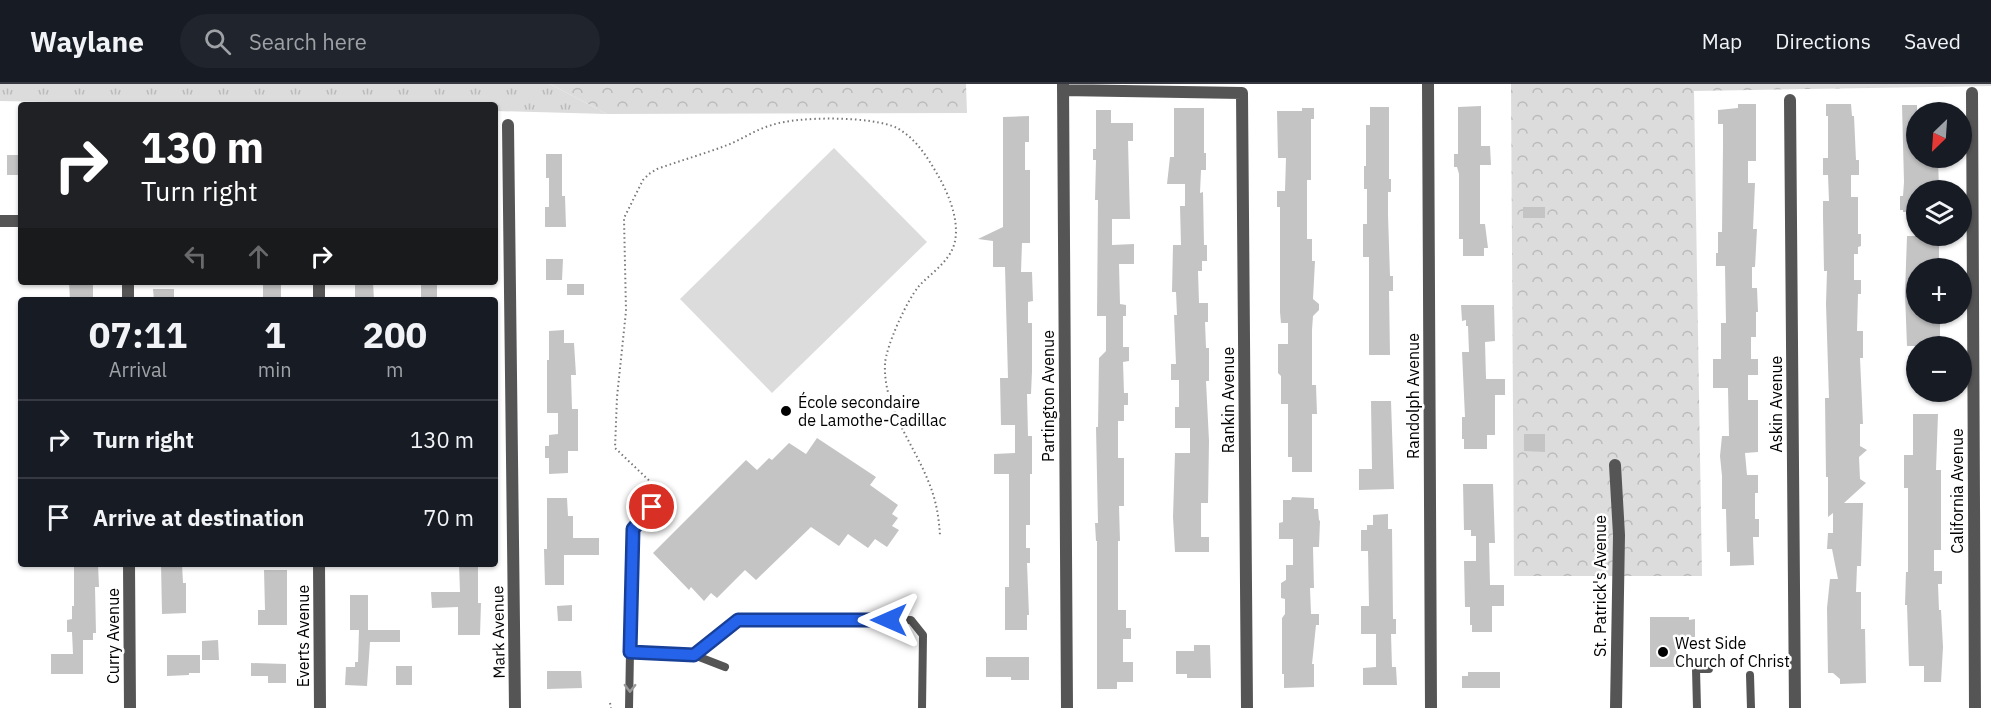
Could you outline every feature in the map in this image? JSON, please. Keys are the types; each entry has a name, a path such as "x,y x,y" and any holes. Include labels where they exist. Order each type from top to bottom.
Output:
{"street":[{"name":"Randolph Avenue","path":"1428,84 1431,708"},
{"name":"Rankin Avenue","path":"1063,87 1242,93 1247,708"},
{"name":"Partington Avenue","path":"1063,87 1067,708"},
{"name":"California Avenue","path":"1972,93 1975,708"},
{"name":"Askin Avenue","path":"1790,100 1795,708"},
{"name":"Mark Avenue","path":"508,125 515,708"},
{"path":"0,221 18,221"},
{"name":"St. Patrick's Avenue","path":"1615,465 1619,536 1616,708"},
{"name":"Curry Avenue","path":"129,567 130,708"},
{"name":"Everts Avenue","path":"320,567 320,708"}],"lane":[{"path":"629,708 633,529 649,504"},
{"path":"694,655 738,620 911,620 923,635 922,708"},
{"path":"630,652 694,655 725,667"},
{"path":"1697,708 1696,669 1709,669"},
{"path":"1750,675 1750,708"}],"path":[{"path":"649,504 658,489 615,448 617,397 626,311 624,218 643,180 657,169 731,144 772,124 804,120 877,121 899,129 923,151 940,178 957,227 948,258 910,298 886,353 885,365 887,387 894,409 929,481 936,501 940,536"},
{"path":"610,703 611,708"}],"green space":[{"path":"0,84 550,84 607,114 498,111 498,102 0,101"},
{"path":"550,84 966,84 967,113 607,114"},
{"path":"1511,84 1991,84 1991,86 1694,91 1702,576 1514,576"},
{"path":"834,148 927,242 772,393 680,299"}],"building":[{"path":"1738,104 1756,104 1756,161 1748,161 1748,183 1755,183 1753,229 1757,229 1752,288 1757,288 1758,312 1756,312 1756,337 1751,337 1751,359 1758,359 1758,375 1748,375 1748,400 1758,400 1758,452 1745,453 1747,475 1758,475 1755,519 1759,519 1759,537 1753,537 1754,565 1730,566 1730,552 1727,552 1726,509 1722,509 1720,456 1722,436 1729,436 1728,388 1713,388 1713,359 1721,359 1721,323 1726,323 1725,266 1716,266 1718,232 1722,232 1723,124 1718,124 1718,110 1738,108"},
{"path":"1826,104 1851,104 1852,116 1854,116 1856,160 1859,160 1859,175 1851,175 1851,197 1858,197 1858,234 1861,234 1861,246 1858,247 1858,254 1854,254 1854,280 1861,280 1861,294 1858,294 1857,331 1863,331 1863,358 1860,358 1863,424 1860,424 1860,446 1867,450 1859,457 1860,479 1866,483 1844,503 1863,503 1861,566 1857,566 1856,592 1861,592 1861,629 1865,629 1866,683 1840,684 1840,679 1833,673 1828,673 1827,608 1830,579 1838,579 1832,549 1827,549 1828,533 1833,533 1833,513 1828,517 1825,398 1829,398 1827,271 1824,271 1823,216 1823,201 1829,201 1828,175 1823,175 1823,158 1828,158"},
{"path":"1902,105 1906,105 1906,168 1938,168 1939,180 1906,180 1906,212 1900,210 1900,196 1903,196"},
{"path":"1481,106 1481,146 1490,146 1491,165 1480,165 1480,224 1485,224 1488,248 1484,248 1484,256 1463,256 1463,239 1459,239 1459,174 1457,167 1454,167 1454,154 1458,154 1458,107"},
{"path":"1370,107 1389,107 1391,192 1388,192 1388,215 1390,276 1393,276 1393,291 1389,291 1390,355 1369,355 1369,257 1363,257 1363,224 1367,224 1367,189 1364,189 1364,166 1366,166 1366,125 1370,125"},
{"path":"1174,108 1204,108 1206,170 1201,170 1200,193 1203,192 1204,245 1207,245 1207,261 1202,261 1202,271 1198,271 1199,303 1208,303 1208,322 1205,322 1206,348 1209,348 1209,381 1206,381 1209,441 1208,503 1201,503 1201,537 1209,537 1209,552 1175,552 1173,517 1175,453 1190,453 1190,428 1175,428 1175,407 1179,407 1179,380 1171,380 1171,364 1176,364 1174,315 1177,315 1176,292 1172,292 1173,245 1181,245 1180,206 1185,206 1185,184 1167,184 1170,157 1174,157"},
{"path":"1302,108 1314,108 1314,119 1311,119 1311,180 1307,180 1307,239 1312,239 1312,261 1315,261 1313,299 1319,304 1319,310 1313,316 1312,330 1312,385 1316,385 1317,414 1312,414 1312,472 1292,472 1292,457 1288,457 1288,404 1281,404 1281,376 1278,373 1278,344 1288,344 1288,323 1281,323 1280,312 1280,207 1277,207 1277,191 1285,191 1286,158 1278,158 1277,111 1302,111"},
{"path":"1096,110 1111,110 1111,123 1133,123 1133,141 1128,141 1130,219 1112,219 1112,245 1134,244 1134,264 1119,264 1120,304 1126,305 1126,316 1123,316 1123,347 1129,347 1129,361 1123,362 1124,393 1128,393 1128,405 1124,405 1124,421 1118,421 1118,458 1124,458 1124,506 1119,506 1118,610 1126,610 1126,628 1131,628 1131,639 1123,639 1123,662 1133,662 1133,682 1117,682 1117,689 1097,689 1096,427 1098,427 1099,358 1106,351 1106,316 1097,316 1098,200 1095,200 1096,160 1093,160 1093,149 1096,149"},
{"path":"1029,116 1029,142 1025,142 1025,170 1030,170 1030,243 1022,243 1021,272 1032,272 1033,301 1028,302 1028,323 1032,323 1031,394 1027,394 1028,436 1032,436 1030,525 1026,525 1026,548 1030,548 1030,563 1027,563 1029,615 1027,615 1027,630 1005,630 1005,587 1009,587 1009,474 994,474 994,454 1015,453 1015,425 1001,425 1000,378 1008,378 1005,267 993,267 993,241 978,239 1003,227 1003,117"},
{"path":"546,154 562,154 562,196 565,196 566,227 545,227 545,207 549,207"},
{"path":"7,155 18,155 18,175 7,175"},
{"path":"1523,207 1545,207 1545,218 1523,218"},
{"path":"1907,246 1939,246 1939,258 1906,258"},
{"path":"546,259 563,259 562,280 546,280"},
{"path":"1906,264 1906,320 1905,293"},
{"path":"567,284 584,284 584,295 567,295"},
{"path":"69,285 93,285 93,297 70,297"},
{"path":"263,285 281,285 281,297 263,297"},
{"path":"355,285 373,285 374,297 355,297"},
{"path":"421,285 437,285 437,297 421,297"},
{"path":"153,289 174,289 174,297 154,297"},
{"path":"1461,305 1494,305 1495,341 1485,342 1486,379 1505,379 1505,395 1495,395 1495,435 1487,435 1487,449 1464,449 1464,439 1462,439 1462,417 1465,417 1462,352 1469,352 1468,326 1466,326 1466,320 1462,321"},
{"path":"1906,324 1940,324 1940,336 1907,336"},
{"path":"564,330 564,343 574,343 576,375 571,375 572,409 578,409 578,451 568,451 568,473 549,474 549,458 545,458 545,446 549,446 549,435 558,434 558,413 547,413 549,331"},
{"path":"1371,401 1391,401 1394,489 1359,490 1359,469 1372,469"},
{"path":"1913,414 1938,414 1936,470 1941,470 1941,550 1934,550 1934,571 1942,571 1942,584 1938,584 1943,647 1941,682 1924,682 1924,666 1909,666 1907,605 1905,605 1906,572 1908,572 1908,488 1904,488 1904,455 1913,455"},
{"path":"1524,434 1545,434 1545,452 1524,451"},
{"path":"817,438 876,477 870,485 898,505 892,514 898,518 892,526 899,530 887,547 875,539 868,548 848,534 839,546 811,527 756,580 745,570 717,598 711,593 704,601 691,587 689,590 653,553 746,460 757,470 769,458 772,460 789,443 806,454"},
{"path":"1463,484 1493,484 1495,543 1489,543 1490,585 1504,585 1504,606 1492,606 1492,632 1472,632 1470,607 1465,607 1464,561 1476,561 1476,536 1471,536 1471,530 1464,530"},
{"path":"1292,497 1314,498 1314,509 1318,509 1320,521 1319,547 1313,547 1314,588 1310,588 1311,614 1319,614 1312,664 1314,664 1314,687 1284,688 1284,674 1282,674 1282,618 1285,614 1285,599 1281,598 1281,583 1286,580 1286,565 1293,565 1293,539 1279,539 1279,523 1283,522 1283,500 1291,500"},
{"path":"547,498 567,498 568,516 573,516 573,538 599,538 599,555 564,555 564,585 545,585 544,549 547,549"},
{"path":"1388,514 1388,529 1392,529 1393,619 1396,619 1396,634 1391,634 1392,667 1396,667 1397,685 1363,685 1363,668 1376,667 1376,634 1361,634 1361,606 1369,606 1368,551 1361,551 1361,530 1367,530 1367,525 1373,525 1373,515"},
{"path":"74,567 98,567 99,587 95,587 96,633 93,633 93,640 83,640 83,674 51,674 51,654 73,654 72,632 67,632 67,620 72,619 72,606 74,606"},
{"path":"161,567 182,567 183,583 186,583 186,613 162,614"},
{"path":"459,567 478,567 478,603 481,603 480,635 458,635 458,607 432,608 431,592 460,592"},
{"path":"264,570 287,570 287,625 258,625 258,610 265,610"},
{"path":"350,595 368,595 368,630 400,630 400,642 370,642 367,686 345,685 346,667 355,667 355,662 358,662 359,630 350,630"},
{"path":"572,605 572,621 558,621 557,606"},
{"name":"West Side Church of Christ","path":"1650,617 1695,619 1695,637 1676,637 1677,667 1650,667"},
{"path":"218,640 219,660 202,660 202,641"},
{"path":"1194,645 1210,645 1211,678 1187,678 1187,674 1176,674 1176,651 1194,651"},
{"path":"167,655 200,655 200,673 167,676"},
{"path":"986,657 1029,657 1029,680 986,677"},
{"path":"251,663 286,664 286,683 268,683 268,676 251,676"},
{"path":"396,666 412,666 412,685 396,685"},
{"path":"547,671 581,671 582,688 547,689"},
{"path":"1468,672 1500,672 1500,688 1462,688 1462,676 1468,676"}],"place":[{"name":"École secondaire de Lamothe-Cadillac","path":"786,411"},
{"name":"West Side Church of Christ","path":"1663,652"}],"route":[{"path":"652,507 633,529 630,652 694,655 738,620 889,620"}]}
